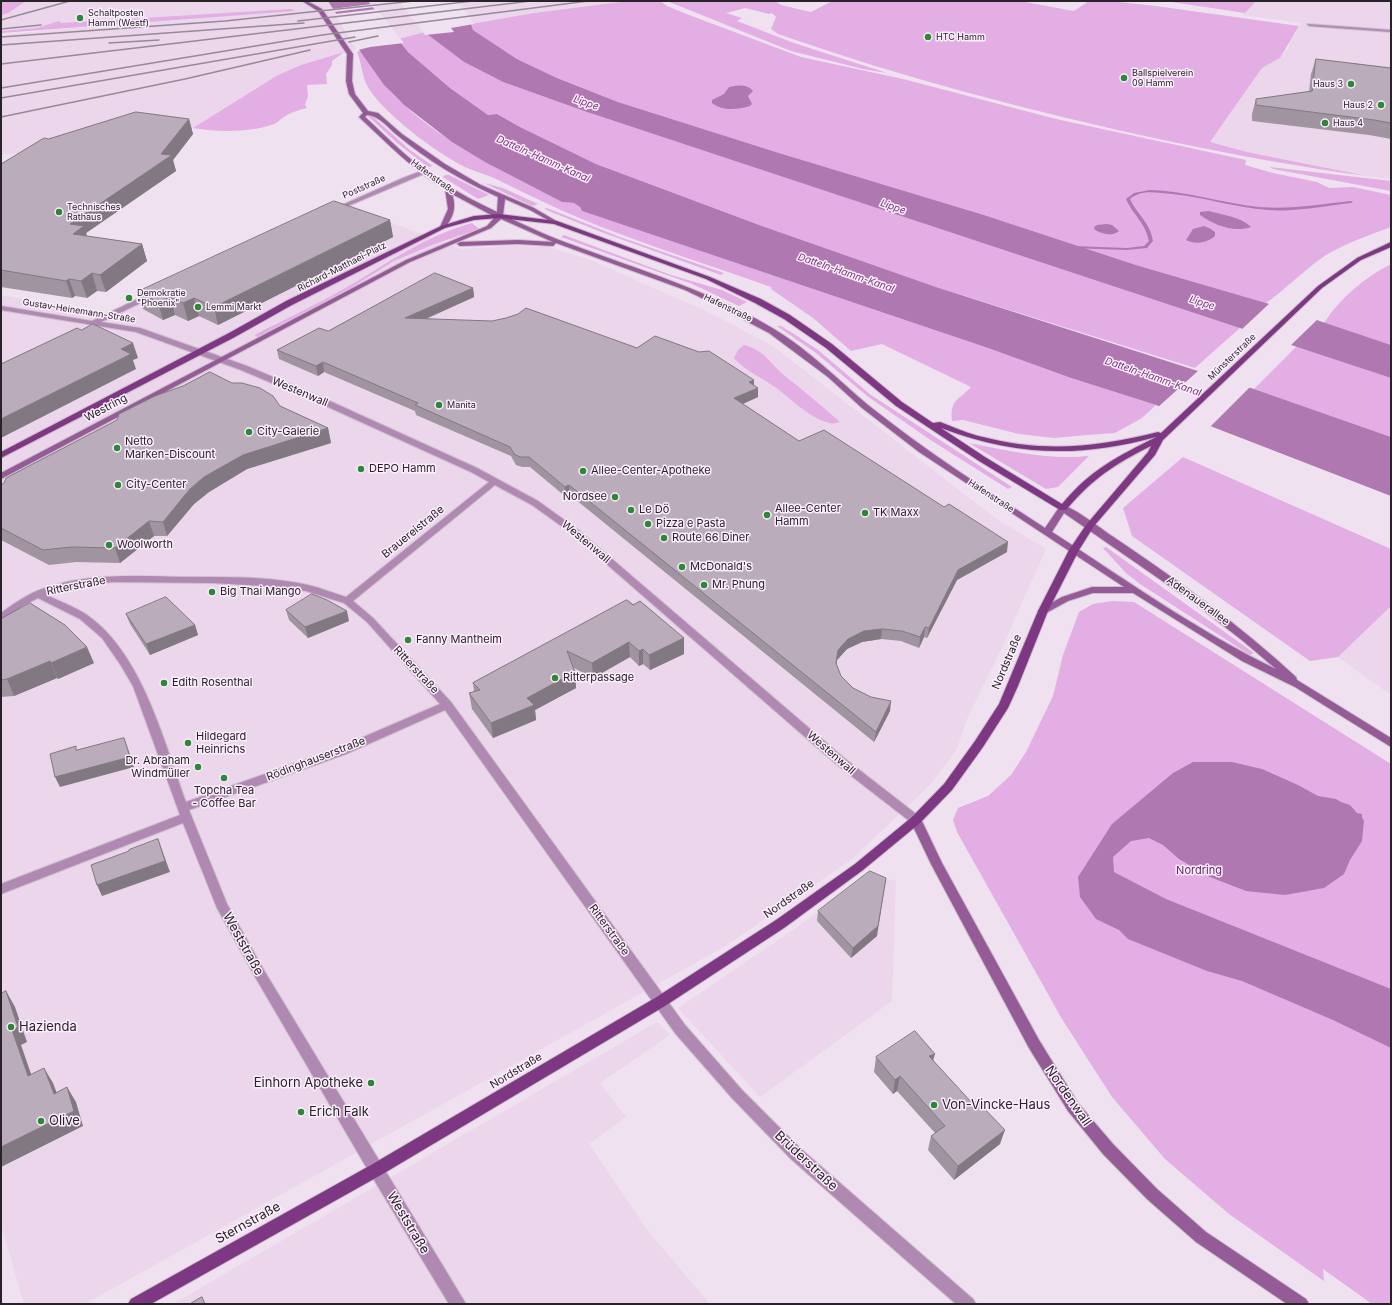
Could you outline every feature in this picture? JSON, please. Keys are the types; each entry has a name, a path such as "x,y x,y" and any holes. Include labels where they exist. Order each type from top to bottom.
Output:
{"main road":[{"name":"Hafenstraße","path":"304,1 320,10 350,54 350,81 352,94 358,104 366,113 376,114 400,135 443,165 501,196 532,209 555,222 708,278 758,301 788,317 829,346 898,404 982,459 1090,525"},
{"name":"Hafenstraße","path":"366,113 362,117 364,120 424,172 448,190 499,216 565,245 687,289 714,301 772,331 795,346 866,406 922,450 1074,550"},
{"path":"443,227 452,210 453,204 448,190"},
{"path":"220,359 408,261 452,244 489,227 499,216 503,205 501,196"},
{"name":"Richard-Matthaei-Platz","path":"199,352 289,303 443,227 474,218 499,216 555,222"},
{"path":"452,244 536,242 565,245"},
{"name":"Münsterstraße","path":"1090,525 1152,453 1159,439 1236,368 1308,297 1336,274 1359,259 1391,244"},
{"name":"Westring","path":"1,455 199,352"},
{"name":"Westring","path":"1,476 220,359"},
{"path":"921,418 980,439 1022,447 1078,450 1124,443 1168,432"},
{"path":"1047,532 1063,508 1081,487 1098,472 1117,460 1159,439"},
{"name":"Nordstraße","path":"376,1170 660,1002 786,919 859,867 916,820 948,787 979,744 1004,705 1043,611 1074,550 1090,525"},
{"name":"Adenauerallee","path":"1090,525 1191,596 1263,650 1300,686"},
{"name":"Adenauerallee","path":"1074,550 1134,590 1246,659 1300,686 1391,742"},
{"path":"1043,611 1065,599 1092,590 1134,590"},
{"name":"Nordenwall","path":"916,820 937,864 1034,1044 1073,1106 1108,1149 1152,1194 1201,1237 1301,1304"},
{"name":"Sternstraße","path":"136,1304 376,1170"}],"street":[{"path":"1309,25 1391,31"},
{"name":"Poststraße","path":"329,212 405,178 424,172"},
{"path":"95,323 159,292"},
{"name":"Gustav-Heinemann-Straße","path":"1,308 137,330 199,352"},
{"name":"Westenwall","path":"199,352 220,359 329,404 495,481 535,503 574,532 846,766 916,820"},
{"name":"Brauereistraße","path":"347,602 495,481"},
{"name":"Ritterstraße","path":"1,618 6,613 37,594 68,585 100,580 212,580 282,584 307,588 347,602 370,620 448,705 660,1002"},
{"name":"Weststraße","path":"37,594 83,616 105,636 124,662 138,686 184,813 221,905 258,971 376,1170 458,1304"},
{"name":"Rödinghauserstraße","path":"1,890 184,813 342,751 448,705"},
{"name":"Brüderstraße","path":"660,1002 680,1029 737,1094 796,1154 968,1304"}],"shaded area":[{"path":"1,1 328,1 333,7 384,1 628,1 534,13 471,24 418,34 344,52 301,65 278,75 193,128 147,123 52,148 1,155 1,35 97,26 1,31"},
{"path":"1256,1 1391,1 1391,179 1367,176 1247,152 1210,142 1262,68 1280,58 1287,50 1301,23 1242,15"},
{"path":"350,208 461,249 513,246 549,247 593,261 708,312 773,346 995,518 1046,549 1001,650 967,719 957,749 930,785 852,859 724,947 85,1304 24,1304 1,1224 1,295 118,315"},
{"path":"1391,606 1391,695 1338,657"},
{"path":"869,876 896,881 892,1001 760,1097 678,1008"},
{"path":"657,1022 670,1035 600,1083 626,1117 589,1144 649,1232 710,1304 173,1304"}],"green space":[{"path":"1,1 26,1 8,13 1,15"},
{"path":"628,1 660,1 667,6 689,15 801,57 903,79 1056,119 1246,160 1245,165 1273,173 1317,182 1329,188 1353,187 1391,195 1391,227 1350,243 1326,255 1266,303 1136,265 984,215 779,153 618,102 557,78 517,59 473,30 471,24 534,13"},
{"path":"667,1 775,1 781,5 811,12 832,1 1020,1 1074,11 1089,1 1109,1 1299,26 1280,58 1262,68 1210,142 1247,152 1367,176 1290,164 1188,145 1017,106 873,65 778,34 771,29 776,17 772,13 769,14 745,8 726,13 742,18 737,21 794,43 887,73 863,69 791,51"},
{"path":"1165,1 1256,1 1245,13"},
{"path":"291,9 295,11 1,33 1,31 37,28 59,21 61,23"},
{"path":"425,32 464,62 503,82 587,112 1241,327 1195,368 936,287 762,226 596,164 520,127 497,114 488,115 450,88 408,52 398,39"},
{"path":"360,51 393,95 440,134 500,170 562,202 574,203 580,207 582,211 988,348 1071,378 1156,405 1142,418 1115,433 1054,438 1019,434 963,420 952,421 952,408 954,404 971,387 882,344 851,351 813,318 771,289 771,287 651,246 597,225 492,177 465,167 440,152 399,122 369,89 357,52"},
{"path":"344,52 332,61 332,65 326,74 327,84 307,85 308,96 305,105 307,108 289,114 275,123 254,129 223,131 193,128 278,75 301,65"},
{"path":"371,115 410,150 433,166 428,167 397,143 368,116"},
{"path":"1270,167 1391,181 1391,191 1273,169"},
{"path":"445,175 449,175 489,195 478,199 443,177"},
{"path":"484,183 503,188 538,204 532,206"},
{"path":"547,208 620,237 724,273 721,275 601,232 544,209"},
{"path":"472,223 479,229 432,245 394,261 352,287 258,337 254,335 337,293 424,242 455,228"},
{"path":"564,235 671,275 722,290 747,302 739,306 692,284 561,237"},
{"path":"1391,264 1391,345 1324,323 1337,305 1353,289"},
{"path":"777,326 781,326 818,350 871,395 1012,487 1008,489 929,439 867,396 816,353"},
{"path":"744,345 757,350 767,358 785,376 840,422 830,423 816,418 775,387 738,363 734,358 738,350"},
{"path":"1297,346 1391,378 1391,437 1254,389"},
{"path":"969,443 1044,456 1089,456 1058,487 1046,489"},
{"path":"1183,457 1391,549 1391,606 1338,657 1310,661 1132,536 1123,508"},
{"path":"1106,547 1254,653 1250,655 1140,584 1126,573 1103,548"},
{"name":"Nordring","path":"1112,601 1134,602 1391,764 1391,1304 1372,1304 1323,1269 1324,1281 1229,1214 1165,1159 1112,1097 1062,1019 957,832 953,820 958,808 988,796 1011,775 1026,752 1053,696 1063,655 1079,612 1093,604"}],"water":[{"name":"Datteln-Hamm-Kanal","path":"328,1 368,1 408,52 450,88 488,115 497,114 520,127 596,164 762,226 936,287 1254,389 1391,437 1391,496 1156,405 1071,378 988,348 582,211 580,207 574,203 562,202 485,162 452,142 404,105 384,85"},
{"name":"Lippe","path":"453,1 471,24 473,30 517,59 557,78 618,102 779,153 984,215 1136,265 1266,303 1391,345 1391,378 587,112 503,82 464,62 427,34"},
{"path":"744,86 753,91 748,96 752,104 750,106 725,109 712,103 712,100 724,94 729,87"},
{"path":"1209,211 1237,219 1251,227 1238,229 1218,225 1200,215 1200,212"},
{"path":"1097,225 1112,225 1119,231 1113,234 1107,234 1095,230 1094,227"},
{"path":"1204,226 1215,232 1215,236 1201,242 1190,242 1186,240 1193,229"},
{"path":"1193,762 1232,762 1262,769 1298,785 1318,796 1336,799 1350,805 1357,813 1362,814 1364,821 1362,841 1350,860 1344,874 1324,888 1285,895 1246,891 1210,877 1179,859 1163,845 1149,838 1131,841 1113,857 1114,872 1166,899 1391,989 1391,1048 1333,1020 1242,981 1207,971 1128,939 1119,930 1096,919 1080,897 1078,877 1112,824 1173,773"}],"pier":[{"path":"399,1 456,1 463,7 474,24 451,28 454,32 425,35"},
{"path":"372,4 375,7 334,12 332,9"},
{"path":"377,9 404,43 370,47 358,50 358,52 335,14"},
{"path":"1271,302 1318,319 1290,346 1241,330"},
{"path":"1199,370 1251,386 1209,428 1157,408"}],"building":[{"path":"1316,59 1391,68 1391,123 1256,105 1256,99 1312,91"},
{"name":"Technisches Rathaus","path":"136,112 189,119 161,154 172,155 70,224 84,226 73,234 142,244 100,275 92,273 81,281 69,279 66,281 1,270 1,164 44,138 48,139"},
{"path":"334,201 390,220 214,307 194,298 183,303 170,297 158,302 137,292"},
{"name":"Allee-Center Hamm","path":"435,273 473,288 405,318 492,321 518,314 526,308 637,348 655,336 699,352 709,351 754,380 749,382 758,388 734,398 799,441 824,430 944,507 949,504 1008,542 958,570 929,628 925,627 920,637 902,631 882,629 864,631 848,639 838,650 836,663 841,676 853,688 871,697 891,701 876,732 569,485 565,487 529,457 515,455 510,447 415,405 418,403 323,362 316,366 277,350 319,328 328,331"},
{"path":"93,324 133,343 121,349 131,354 1,419 1,364 77,328 81,330"},
{"name":"City-Center","path":"210,372 232,383 242,383 260,388 273,396 280,406 328,428 243,455 204,477 190,489 163,522 149,521 115,548 71,547 43,550 1,528 1,485 4,483 6,478 117,420 119,414 155,396 183,386"},
{"path":"312,594 347,611 305,627 286,610"},
{"path":"166,597 195,625 146,644 126,614"},
{"name":"Ritterpassage","path":"627,600 633,605 640,601 684,638 649,655 643,649 639,651 629,642 592,663 567,651 575,672 527,698 534,705 491,723 469,693 480,690 473,683"},
{"path":"30,603 65,625 87,647 51,663 50,661 7,679 1,680 1,619"},
{"path":"124,738 130,757 55,777 50,754 76,746 76,750"},
{"path":"158,839 165,861 97,885 91,865"},
{"path":"870,871 886,878 878,926 853,948 818,911"},
{"name":"Olive","path":"6,991 18,1027 12,1030 28,1076 44,1068 54,1094 67,1087 74,1111 1,1147 1,994"},
{"name":"Von-Vincke-Haus","path":"915,1031 935,1054 929,1056 973,1104 977,1101 1005,1130 958,1166 931,1136 945,1126 900,1076 895,1080 876,1057"},
{"path":"202,1297 205,1304 190,1304"}],"waterway":[{"path":"1073,247 1127,249 1145,247 1151,241 1148,228 1134,210 1128,199 1140,192 1145,191 1177,193 1269,209 1293,209 1351,202"}],"railway":[{"path":"1,20 70,1"},
{"path":"1,37 225,21 414,1"},
{"path":"298,21 473,1"},
{"path":"1,64 531,1"},
{"path":"1,88 322,35 588,1"},
{"path":"1,45 304,23"},
{"path":"1,29 41,25"},
{"path":"349,42 378,36"},
{"path":"1,98 355,37"},
{"path":"109,43 159,40"},
{"path":"1,117 185,79 310,50"}],"place":[{"name":"Schaltposten Hamm (Westf)","path":"80,18"},
{"name":"HTC Hamm","path":"928,37"},
{"name":"Ballspielverein 09 Hamm","path":"1124,78"},
{"name":"Haus 3","path":"1351,84"},
{"name":"Haus 2","path":"1381,105"},
{"name":"Haus 4","path":"1325,123"},
{"name":"Technisches Rathaus","path":"59,212"},
{"name":"Demokratie \"Phoenix\"","path":"129,298"},
{"name":"Lemmi Markt","path":"198,307"},
{"name":"Manita","path":"439,405"},
{"name":"City-Galerie","path":"249,432"},
{"name":"Netto Marken-Discount","path":"117,448"},
{"name":"DEPO Hamm","path":"361,469"},
{"name":"Allee-Center-Apotheke","path":"583,471"},
{"name":"City-Center","path":"118,485"},
{"name":"Nordsee","path":"615,497"},
{"name":"Le Dö","path":"631,510"},
{"name":"TK Maxx","path":"865,513"},
{"name":"Allee-Center Hamm","path":"767,515"},
{"name":"Pizza e Pasta","path":"648,524"},
{"name":"Route 66 Diner","path":"664,538"},
{"name":"Woolworth","path":"109,545"},
{"name":"McDonald's","path":"682,567"},
{"name":"Mr. Phung","path":"704,585"},
{"name":"Big Thai Mango","path":"212,592"},
{"name":"Fanny Mantheim","path":"408,640"},
{"name":"Ritterpassage","path":"555,678"},
{"name":"Edith Rosenthal","path":"164,683"},
{"name":"Hildegard Heinrichs","path":"188,743"},
{"name":"Dr. Abraham Windmüller","path":"198,767"},
{"name":"Topcha Tea - Coffee Bar","path":"224,778"},
{"name":"Hazienda","path":"11,1027"},
{"name":"Einhorn Apotheke","path":"371,1083"},
{"name":"Von-Vincke-Haus","path":"934,1105"},
{"name":"Erich Falk","path":"301,1112"},
{"name":"Olive","path":"41,1121"}]}
